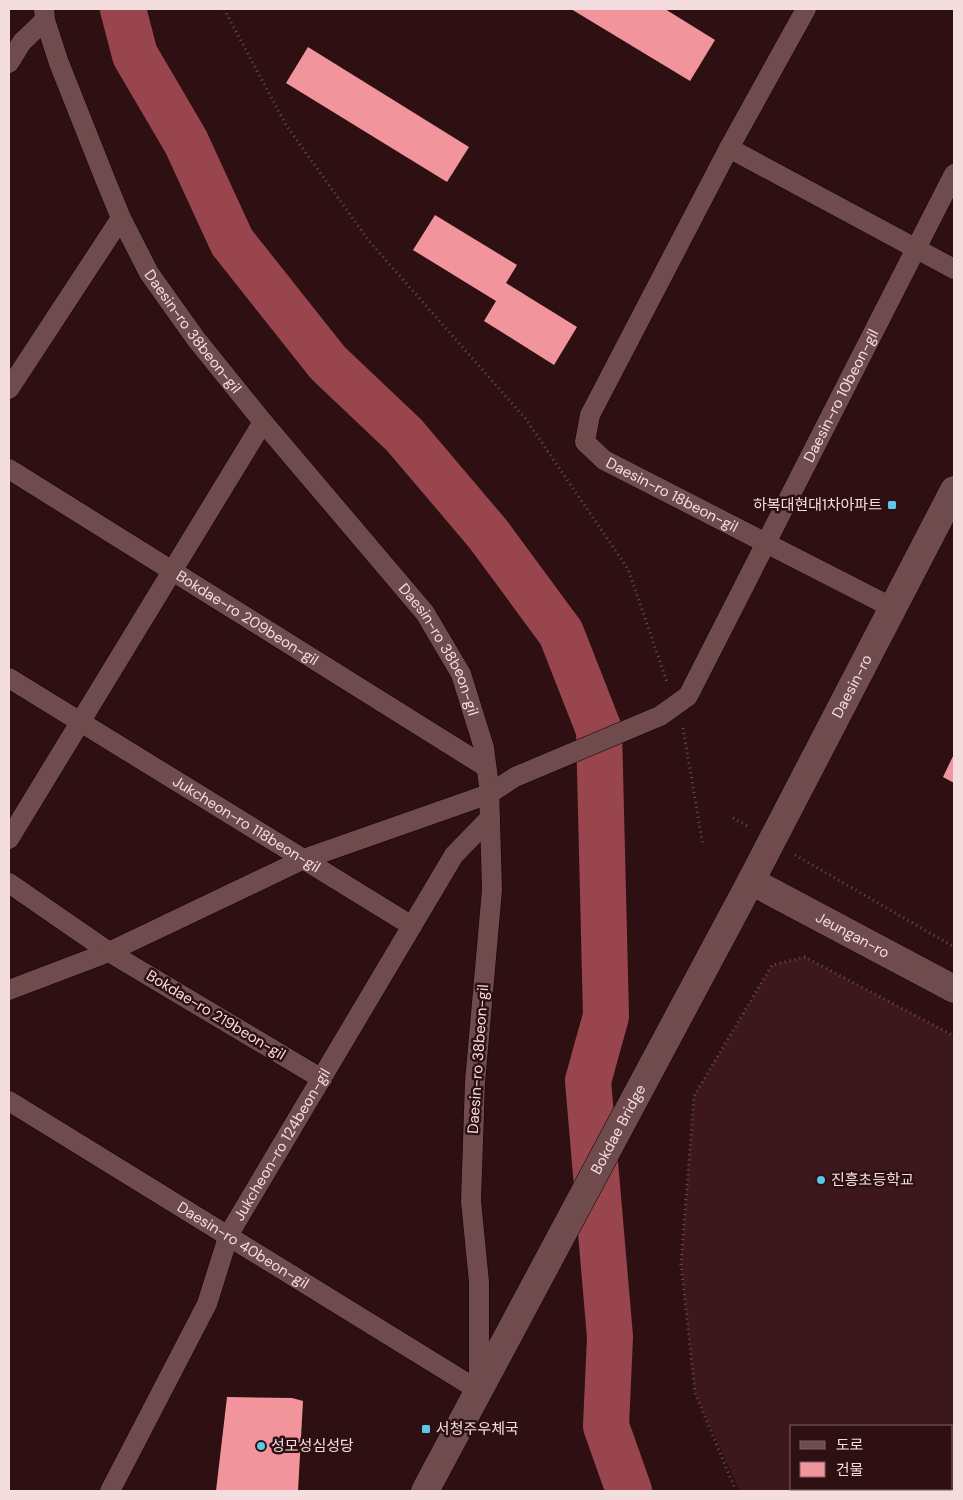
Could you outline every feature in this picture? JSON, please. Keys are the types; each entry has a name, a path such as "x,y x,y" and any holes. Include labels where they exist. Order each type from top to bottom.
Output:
{"street":[{"path":"9,62 44,14 27,9"},
{"path":"806,9 729,148 954,268"},
{"name":"Daesin-ro 38beon-gil","path":"44,14 59,63 121,218 149,273 196,339 262,422 425,613 461,674 484,748 490,818 492,890 474,1082 471,1201 479,1282 483,1384"},
{"name":"Daesin-ro 18beon-gil","path":"729,148 590,415 586,442 604,460 893,608"},
{"name":"Daesin-ro 10beon-gil","path":"764,543 954,174"},
{"path":"9,389 121,218"},
{"path":"9,839 262,422"},
{"name":"Bokdae-ro 209beon-gil","path":"9,469 486,767"},
{"name":"Daesin-ro","path":"751,882 954,490"},
{"path":"9,990 109,952 304,859 489,794 514,777 668,711 688,696 764,543"},
{"name":"Jukcheon-ro 118beon-gil","path":"9,678 412,926"},
{"name":"Jukcheon-ro 124beon-gil","path":"110,1491 207,1304 229,1234 454,855 490,818"},
{"name":"Bokdae Bridge","path":"483,1384 751,882"},
{"name":"Jeungan-ro","path":"751,882 954,989"},
{"name":"Bokdae-ro 219beon-gil","path":"9,883 109,952 322,1079"},
{"name":"Daesin-ro 40beon-gil","path":"9,1101 483,1384"},
{"path":"428,1490 483,1384"}],"path":[{"path":"224,9 286,126 369,241 526,418 628,569 668,711 683,727 703,846"},
{"path":"733,818 954,947"},
{"path":"736,1491 695,1393 681,1264 694,1096 772,965 805,957 954,1036"}],"shaded area":[{"name":"진흥초등학교","path":"805,957 954,1036 954,1491 740,1491 695,1393 681,1264 694,1096 772,965"}],"building":[{"path":"571,9 665,9 715,40 690,81"},
{"path":"308,47 469,147 447,182 286,83"},
{"path":"435,215 517,265 506,283 577,327 554,365 484,321 496,301 413,250"},
{"path":"954,754 954,783 943,777"},
{"name":"성모성심성당","path":"227,1397 292,1398 303,1401 298,1491 216,1491"}],"waterway":[{"path":"123,9 135,55 186,142 232,242 328,363 404,435 488,534 561,633 599,730 606,1016 588,1081 610,1337 606,1426 629,1491"}],"place":[{"name":"하복대현대1차아파트","path":"892,505"},
{"name":"진흥초등학교","path":"821,1180"},
{"name":"서청주우체국","path":"426,1429"},
{"name":"성모성심성당","path":"261,1446"}]}
